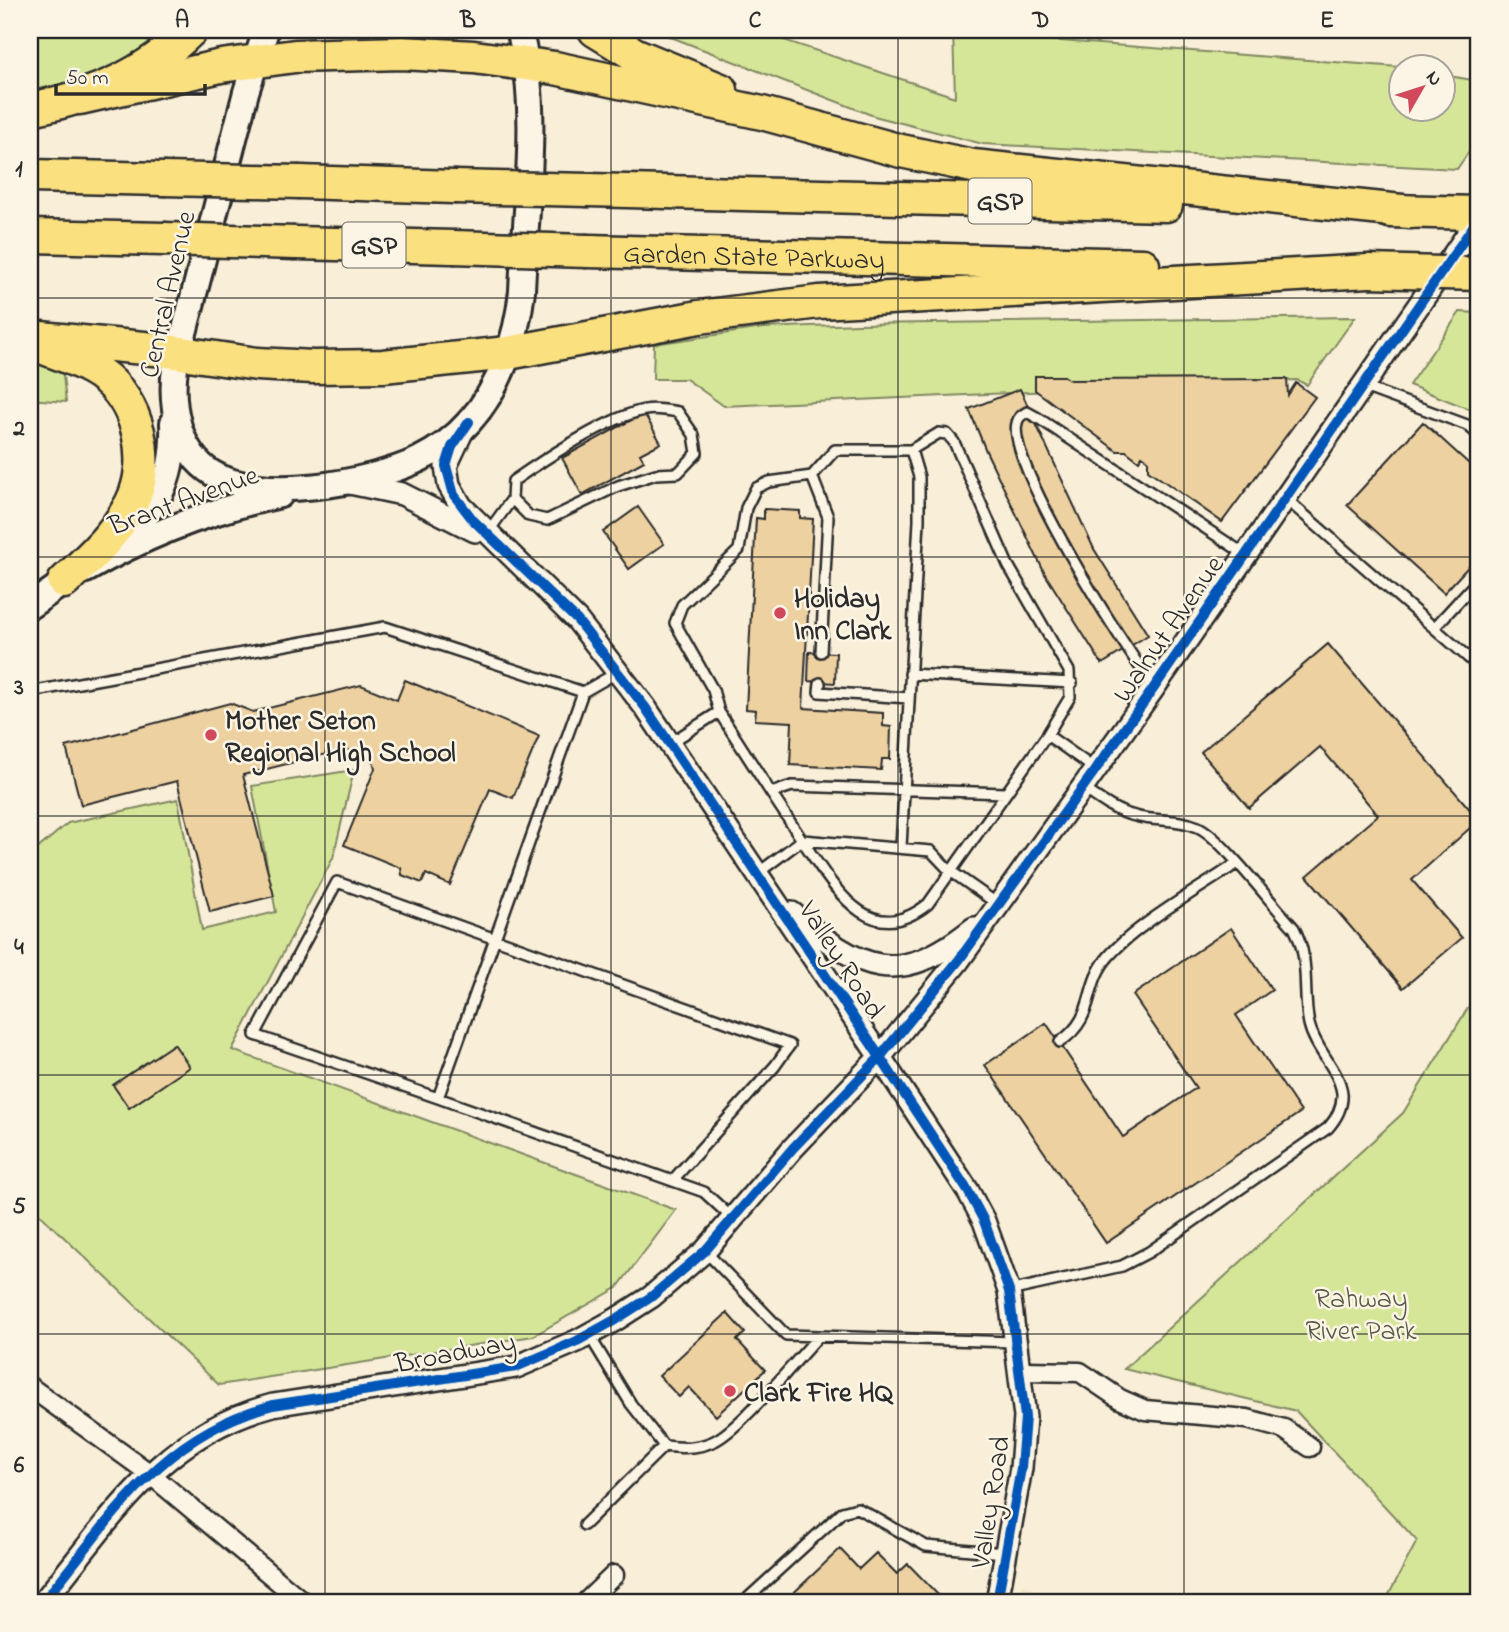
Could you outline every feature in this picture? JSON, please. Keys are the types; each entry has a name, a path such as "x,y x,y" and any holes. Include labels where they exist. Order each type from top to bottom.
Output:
{"highway":[{"path":"80,98 141,71 191,30"},
{"path":"595,30 634,54 711,85 762,114"},
{"path":"30,108 256,61 295,56 402,53 526,64 762,114 901,151 973,166 1411,212"},
{"name":"GSP","path":"30,176 1479,215"},
{"name":"Garden State Parkway","path":"30,236 1479,274"},
{"path":"30,337 179,352 248,363 313,367 383,366 508,353 699,317 819,302 1369,271"},
{"path":"30,344 72,359 100,373 127,404 139,439 140,475 130,506 96,550 64,582"}],"main road":[{"name":"Central Avenue","path":"266,30 179,352 173,401 186,442 198,461 214,474 248,485 328,484 418,460 445,443 469,422 488,397 508,353 522,291 529,131 526,64 519,30"},
{"name":"Brant Avenue","path":"30,606 133,529 160,496 173,460 173,401"},
{"name":"Brant Avenue","path":"64,582 121,551 195,520 253,501 328,484"}],"street":[{"name":"Walnut Avenue","path":"880,1057 999,905 1155,687 1479,215"},
{"name":"Valley Road","path":"469,422 448,456 446,475 454,495 503,550 561,603 618,672 764,881 977,1207 1009,1291 1022,1371 1025,1416 1021,1468 996,1602"},
{"name":"Valley Road","path":"328,484 362,485 401,494 454,519 503,550"},
{"path":"764,881 786,908 837,948 879,967 914,963 948,947 999,905"},
{"name":"Broadway","path":"43,1602 149,1474 200,1434 236,1415 273,1405 516,1367 589,1335 650,1297 705,1251 793,1148 880,1057"},
{"path":"1022,1371 1080,1372 1097,1380 1120,1399 1145,1410 1247,1419 1284,1429 1310,1447"},
{"path":"30,1387 149,1474 303,1602"},
{"path":"586,1602 614,1575"}],"lane":[{"path":"1363,386 1467,425 1479,435"},
{"path":"487,533 512,499 513,481 615,421 645,410 678,412 694,435 697,453 678,473 656,474 618,486 547,520 529,516 512,499"},
{"path":"1155,687 1132,658 1067,553 1022,456 1016,426 1027,412 1246,555"},
{"path":"939,433 947,434 954,442 1008,565 1065,660 1072,683 1070,697 1047,735 949,870 928,904 914,915 895,920 876,920 858,912 841,895 719,712 713,690 675,622 682,605 739,550 746,508 756,488 769,482 812,476 835,450 911,450 939,433"},
{"path":"901,847 919,488 919,477 911,450"},
{"path":"812,476 828,517 821,652"},
{"path":"1285,498 1479,667"},
{"path":"1434,628 1477,585"},
{"path":"30,692 385,626 583,692"},
{"path":"438,1098 583,692 618,672"},
{"path":"910,674 1072,683"},
{"path":"820,683 819,692 909,698"},
{"path":"670,743 719,712"},
{"path":"1047,735 1096,769"},
{"path":"771,793 792,786 904,792 1005,793"},
{"path":"1009,1291 1122,1266 1149,1252 1328,1128 1337,1118 1342,1092 1338,1080 1317,1048 1309,1026 1303,944 1294,928 1219,843 1201,828 1176,820 1135,817 1109,805 1082,787"},
{"path":"764,881 802,840"},
{"path":"802,840 931,851 949,870 999,905"},
{"path":"1060,1042 1077,1031 1093,983 1108,957 1125,941 1236,864"},
{"path":"673,1181 775,1066 790,1045 337,882 255,1035 704,1192 733,1219"},
{"path":"705,1251 786,1335 1017,1342"},
{"path":"589,1335 631,1404 664,1446 688,1449 715,1441 757,1403 819,1336"},
{"path":"584,1525 664,1446"},
{"path":"748,1602 748,1598 842,1512 858,1508 926,1546 1005,1553"}],"shaded area":[{"path":"1023,1584 1063,1602 1021,1602"}],"green space":[{"path":"30,30 171,30 98,81 30,90"},
{"path":"653,30 754,30 955,97 953,30 1007,30 1008,37 1386,66 1386,122 1456,122 1456,77 1472,80 1479,90 1479,137 1457,169 983,144 874,116"},
{"path":"1460,312 1479,313 1479,413 1409,385"},
{"path":"1355,317 1307,385 1297,380 724,406 686,379 653,379 654,344 763,328 858,324"},
{"path":"30,362 62,367 66,402 30,399"},
{"path":"354,770 333,858 232,1050 676,1210 617,1288 533,1336 219,1385 30,1205 30,855 68,823 178,799 202,930 276,912 252,786"},
{"name":"Rahway River Park","path":"1479,990 1479,1602 1385,1602 1417,1541 1296,1411 1124,1369 1403,1113"}],"building":[{"path":"1035,376 1064,376 1070,380 1287,379 1288,395 1296,383 1315,397 1222,522 1148,470 1148,460 1142,456 1139,461 1126,451 1117,451 1035,390"},
{"path":"1020,389 1094,549 1148,635 1102,664 1045,574 986,451 969,409"},
{"path":"644,413 661,443 640,454 644,461 582,495 562,458"},
{"path":"1423,422 1479,473 1479,555 1444,593 1347,505"},
{"path":"638,507 664,544 629,569 603,532"},
{"name":"Holiday Inn Clark","path":"764,509 800,511 800,518 813,519 803,708 883,713 883,726 891,727 890,759 882,759 881,770 790,765 792,722 755,720 756,710 746,709 756,518 764,519"},
{"path":"1328,644 1479,820 1412,880 1462,938 1403,988 1307,876 1378,815 1320,747 1249,808 1201,752"},
{"path":"809,652 836,653 835,683 808,681"},
{"path":"405,680 539,736 513,798 490,789 450,885 426,874 422,883 402,875 401,868 344,845 375,768 373,761 346,749 243,775 274,896 210,912 177,781 81,805 66,747 230,703 253,712 361,685 397,700"},
{"path":"1231,928 1272,990 1236,1015 1301,1112 1106,1243 985,1065 1046,1023 1123,1137 1196,1088 1133,995"},
{"path":"174,1044 190,1067 129,1108 113,1085"},
{"path":"727,1313 745,1333 737,1340 765,1370 716,1416 689,1387 679,1397 659,1376"},
{"path":"840,1549 859,1569 876,1553 897,1574 908,1564 943,1600 784,1602"}],"cycle path":[{"path":"43,1602 142,1483 169,1458 199,1436 234,1419 273,1405 516,1367 577,1341 615,1320 651,1297 705,1251 793,1148 880,1057 959,960 1151,692 1479,218"},
{"path":"469,422 452,447 446,466 454,495 473,520 577,620 645,707 880,1057 968,1191 984,1221 1009,1291 1025,1417 1021,1468 997,1602"}],"place":[{"name":"Holiday Inn Clark","path":"780,613"},
{"name":"Mother Seton Regional High School","path":"211,735"},
{"name":"Clark Fire HQ","path":"730,1391"}]}
